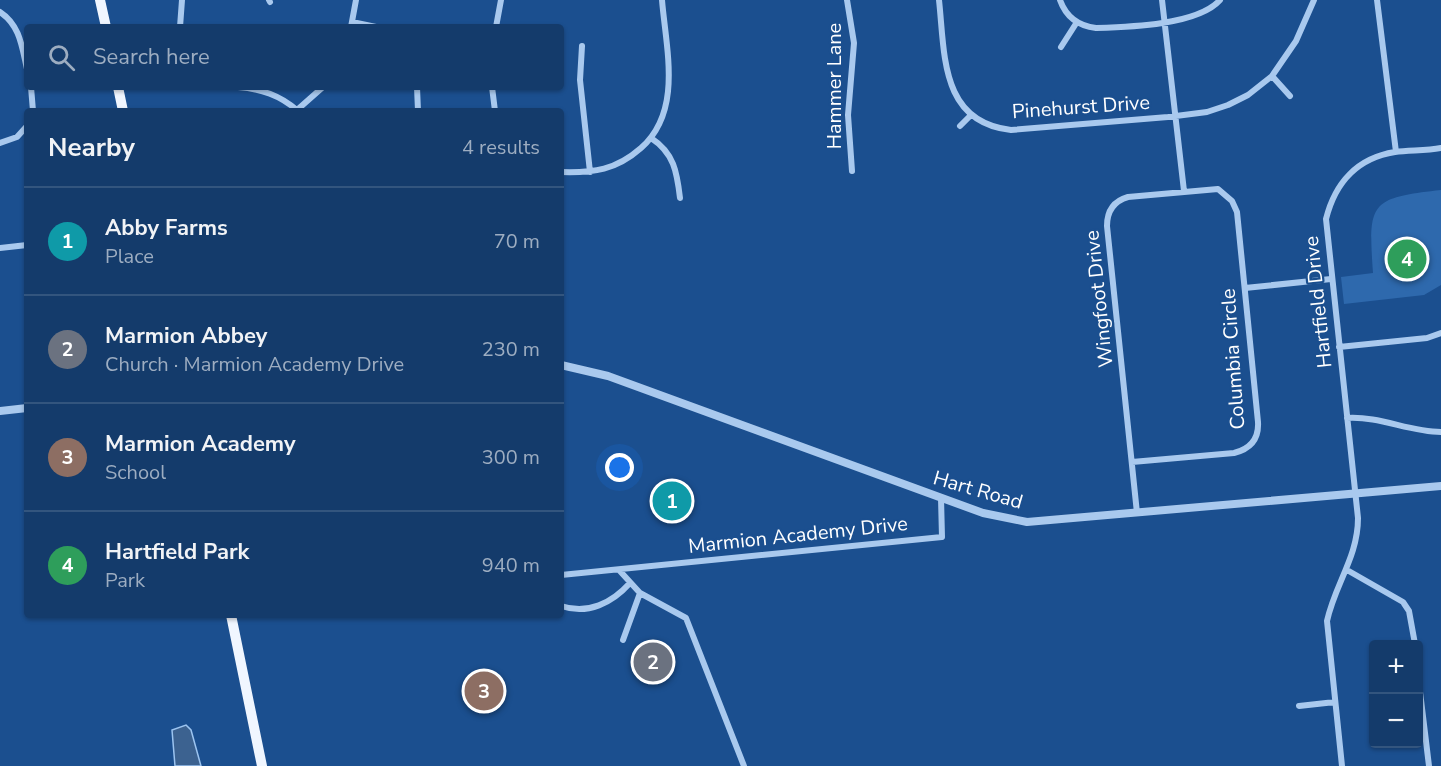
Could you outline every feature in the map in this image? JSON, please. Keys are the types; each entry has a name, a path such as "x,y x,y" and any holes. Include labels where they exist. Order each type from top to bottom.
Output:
{"main road":[{"path":"100,0 105,24"},
{"path":"119,90 122,108"},
{"path":"232,618 262,766"}],"street":[{"path":"180,24 183,0"},
{"path":"352,24 356,0"},
{"path":"497,24 501,0"},
{"path":"564,172 609,169 628,159 651,138 665,112 669,85 662,0"},
{"name":"Hammer Lane","path":"847,0 854,43 848,115 852,171"},
{"name":"Pinehurst Drive","path":"939,0 950,87 971,115 989,125 1011,130 1176,116 1207,112 1228,105 1248,95 1272,76 1296,41 1314,0"},
{"path":"1060,0 1068,14 1077,22 1096,28 1198,16 1220,0"},
{"path":"1162,0 1184,191"},
{"path":"1377,0 1396,152"},
{"path":"0,12 11,21 19,33 24,56"},
{"path":"1061,47 1077,22"},
{"path":"582,46 580,80 590,172"},
{"path":"1272,76 1290,96"},
{"path":"31,90 33,108"},
{"path":"263,90 294,108"},
{"path":"300,108 320,90"},
{"path":"417,90 418,108"},
{"path":"492,90 495,108"},
{"path":"960,126 971,115"},
{"path":"0,143 17,137 24,131"},
{"path":"651,138 665,147 676,167 680,198"},
{"name":"Hartfield Drive","path":"1342,766 1327,621 1331,601 1347,570 1358,535 1326,232 1333,195 1357,167 1379,155 1441,148"},
{"name":"Columbia Circle","path":"1132,462 1242,451 1254,442 1258,422 1237,212 1232,201 1223,191 1214,188 1184,191"},
{"name":"Wingfoot Drive","path":"1137,513 1108,215 1116,202 1128,197 1184,191"},
{"path":"0,248 24,245"},
{"path":"1245,288 1331,279"},
{"path":"1339,347 1427,338 1441,333"},
{"name":"Hart Road","path":"564,366 608,376 983,513 1027,522 1441,486"},
{"path":"0,411 24,408"},
{"path":"1347,418 1372,418 1426,431 1441,432"},
{"name":"Marmion Academy Drive","path":"564,575 942,537 941,498"},
{"path":"619,570 640,593 686,618 744,766"},
{"path":"1347,570 1403,602 1409,611 1414,640"},
{"path":"564,607 573,610 590,609 612,600 630,583"},
{"path":"623,640 640,593"},
{"path":"1421,694 1429,766"},
{"path":"1299,705 1335,702"}],"shaded area":[{"path":"1441,190 1441,285 1424,295 1344,304 1341,277 1373,273 1372,231 1374,218 1379,208 1387,201 1400,196"},
{"path":"186,725 191,730 201,766 175,766 172,730"}],"place":[{"name":"Hartfield Park","path":"1407,259"},
{"name":"Abby Farms","path":"672,501"},
{"name":"Marmion Abbey","path":"653,662"},
{"name":"Marmion Academy","path":"484,691"}]}
